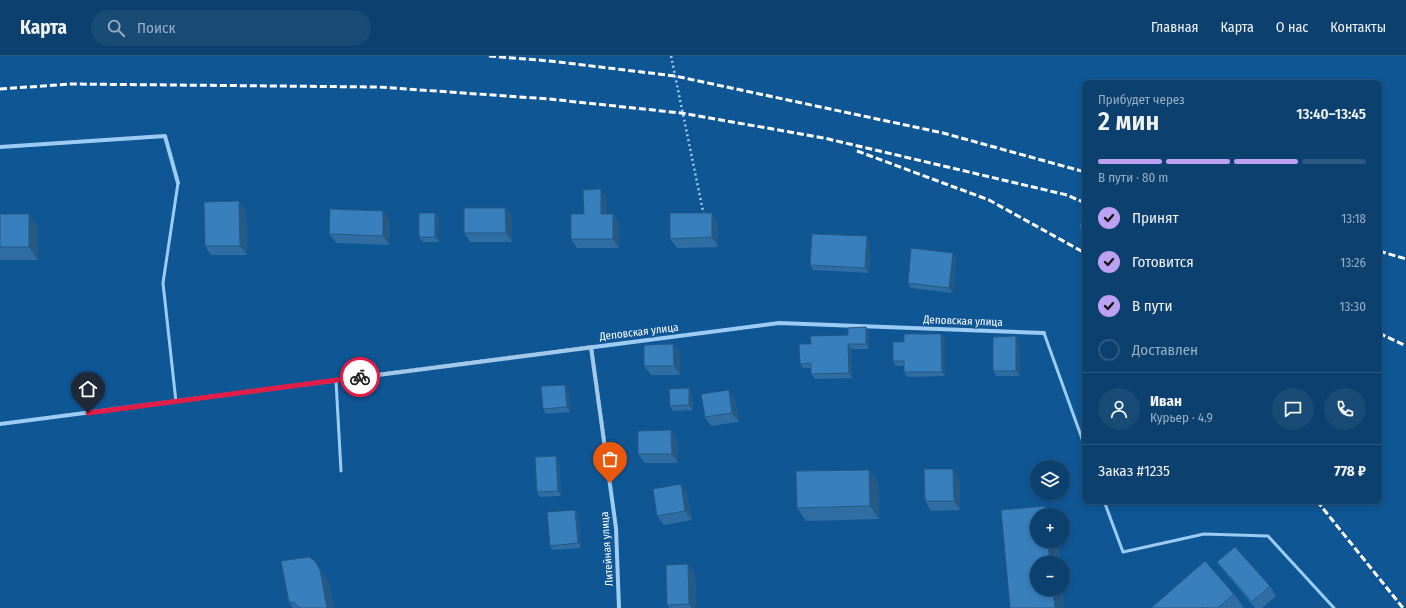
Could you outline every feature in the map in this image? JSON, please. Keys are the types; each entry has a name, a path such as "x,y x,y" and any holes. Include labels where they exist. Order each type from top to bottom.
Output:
{"street":[{"path":"0,147 165,136 178,183"},
{"name":"Деповская улица","path":"0,424 779,323 1044,333"},
{"name":"Литейная улица","path":"591,347 616,528 619,608"}],"lane":[{"path":"176,402 163,282 178,183"},
{"path":"1044,333 1082,439"},
{"path":"336,381 341,471"},
{"path":"1105,504 1123,552 1204,534 1268,536 1334,608"}],"path":[{"path":"671,56 704,216"}],"building":[{"path":"601,189 601,214 613,214 613,239 571,239 571,214 584,214 583,190"},
{"path":"239,201 240,246 205,246 204,202"},
{"path":"464,208 505,208 506,233 464,233"},
{"path":"330,209 383,211 383,236 329,234"},
{"path":"419,213 435,213 435,237 419,237"},
{"path":"670,213 712,213 712,237 670,239"},
{"path":"0,214 29,214 29,247 0,247"},
{"path":"1082,220 1082,228 1079,227"},
{"path":"812,234 867,236 865,268 810,265"},
{"path":"911,248 953,253 949,288 908,283"},
{"path":"866,327 866,344 848,344 849,373 811,374 811,363 800,364 799,344 811,344 810,336 848,335 848,328"},
{"path":"904,334 941,334 942,372 904,372 904,361 893,361 893,342 904,342"},
{"path":"1016,336 1016,371 993,371 993,337"},
{"path":"673,344 674,366 644,366 644,345"},
{"path":"565,385 567,407 543,409 541,386"},
{"path":"689,388 689,405 670,406 669,389"},
{"path":"729,390 732,413 705,417 701,394"},
{"path":"671,430 672,454 638,454 638,431"},
{"path":"556,456 558,491 537,492 535,457"},
{"path":"924,469 953,469 954,501 925,501"},
{"path":"869,470 870,506 797,508 796,471"},
{"path":"681,484 685,511 657,516 653,489"},
{"path":"1045,506 1045,508 1030,508 1030,548 1049,548 1049,556 1030,556 1030,596 1054,596 1055,608 1010,608 1001,510"},
{"path":"575,510 578,543 550,546 547,512"},
{"path":"1235,547 1270,586 1252,602 1217,562"},
{"path":"309,557 315,561 320,570 327,608 299,608 295,603 289,602 281,561"},
{"path":"1205,561 1234,594 1218,608 1151,608"},
{"path":"688,564 689,604 667,605 666,565"}],"railway":[{"path":"489,56 550,61 675,76 943,133 1082,171"},
{"path":"0,89 71,84 378,87 549,99 681,113 824,138 1067,195 1082,202"},
{"path":"857,151 989,200 1082,251"},
{"path":"1382,252 1406,259"},
{"path":"1382,334 1406,346"},
{"path":"1319,504 1403,608"}],"way so far":[{"path":"360,377 591,347 610,483"}],"route":[{"path":"88,413 360,377"}]}
